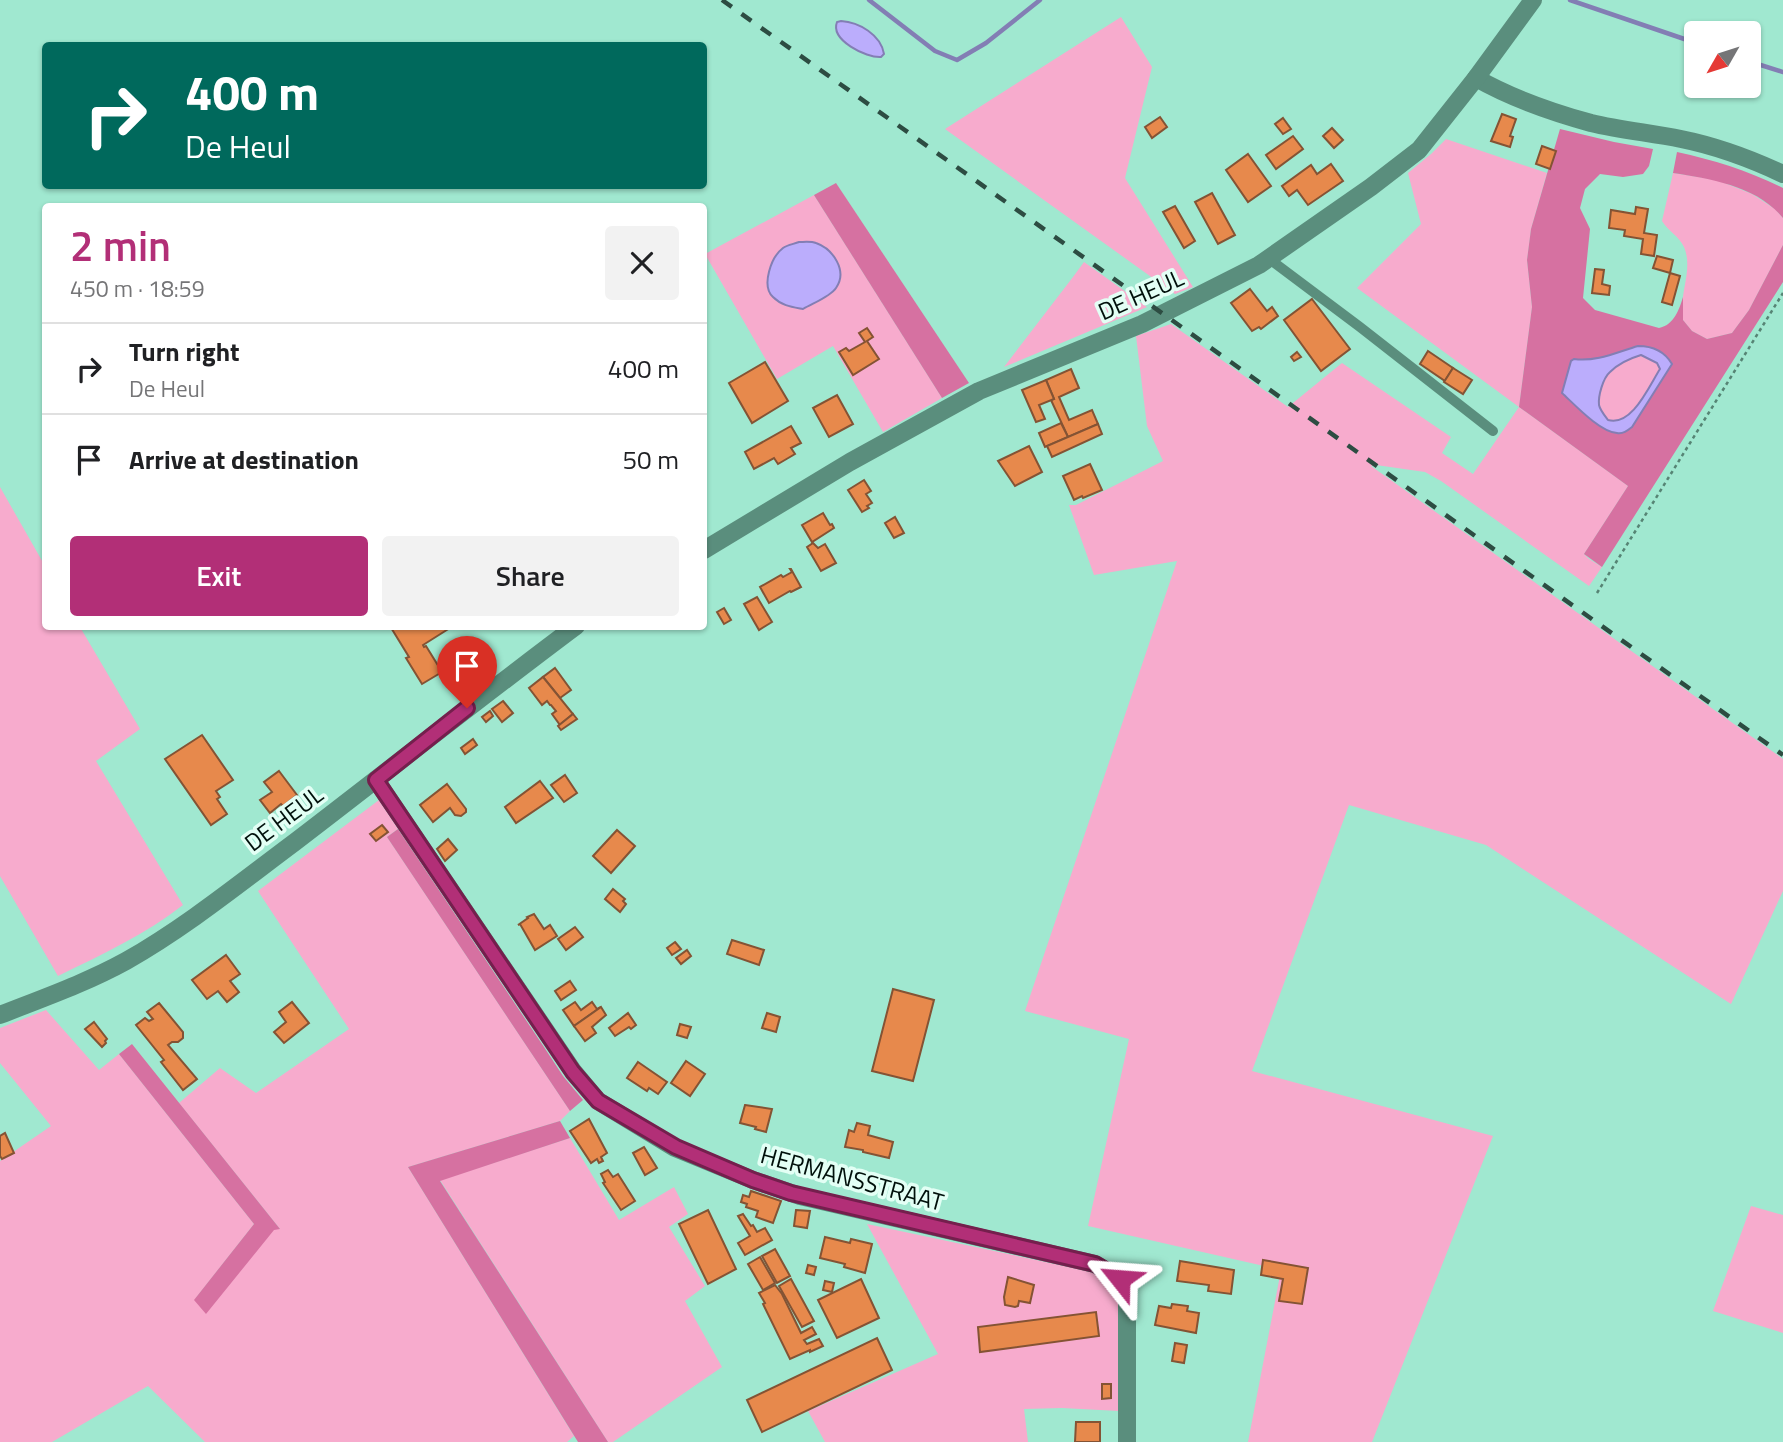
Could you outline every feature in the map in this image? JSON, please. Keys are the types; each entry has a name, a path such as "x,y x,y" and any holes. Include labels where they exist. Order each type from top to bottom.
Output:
{"street":[{"name":"DE HEUL","path":"707,548 850,462 979,391 1142,324 1259,265 1419,150 1533,0"},
{"path":"1476,78 1535,106 1593,123 1684,139 1767,166 1783,174"},
{"name":"DE HEUL","path":"0,1015 71,988 127,961 199,915 571,630"},
{"name":"HERMANSSTRAAT","path":"376,780 573,1072 598,1101 676,1147 791,1193 1095,1264 1120,1279 1127,1292 1127,1442"}],"lane":[{"path":"1268,258 1493,431"}],"path":[{"path":"1597,593 1783,293"}],"shaded area":[{"path":"1121,17 1152,67 1125,178 1193,287 1175,294 945,129"},
{"path":"837,22 855,24 874,35 884,54 875,57 851,47 836,29"},
{"path":"1560,129 1653,149 1649,166 1643,174 1623,177 1600,174 1585,189 1580,208 1590,229 1583,298 1595,310 1659,328 1669,324 1678,312 1683,297 1683,320 1692,331 1707,339 1732,333 1749,310 1783,245 1783,282 1602,567 1584,554 1628,486 1519,407 1532,307 1527,260 1531,229","holes":["1643,346 1662,353 1672,364 1632,427 1608,431 1562,393 1575,359 1599,358"]},
{"path":"1446,139 1547,173 1531,229 1527,260 1532,307 1519,407 1357,288 1421,224 1408,173"},
{"path":"1677,152 1731,167 1783,188 1783,218 1760,198 1747,191 1718,181 1673,173"},
{"path":"1673,173 1717,180 1752,194 1775,209 1783,218 1783,245 1749,310 1732,333 1707,339 1692,331 1683,320 1686,253 1679,240 1662,221"},
{"path":"836,183 969,383 942,398 814,195"},
{"path":"814,195 942,398 883,432 833,346 777,379 707,257 707,253"},
{"path":"799,242 814,242 828,250 837,261 840,275 833,291 803,309 780,302 769,292 768,286 771,265 779,252"},
{"path":"1084,262 1147,307 1004,367 1073,277"},
{"path":"1171,324 1288,407 1342,363 1451,437 1442,453 1473,474 1519,407 1628,486 1584,554 1602,567 1589,586 1425,472 1371,466 1783,759 1783,891 1731,1004 1486,845 1349,805 1252,1071 1493,1136 1372,1442 1248,1442 1282,1265 1264,1266 1088,1226 1129,1039 1025,1011 1177,561 1094,575 1069,505 1076,505 1163,461 1147,426 1136,336"},
{"path":"1638,346 1649,347 1662,353 1672,364 1632,427 1617,433 1596,423 1562,393 1571,361 1574,359 1599,358","holes":["1641,355 1657,363 1660,369 1639,404 1625,417 1617,421 1608,420 1599,405 1607,375 1621,364"]},
{"path":"1641,355 1657,363 1661,369 1631,413 1619,421 1608,420 1599,405 1605,378 1617,366"},
{"path":"0,487 42,561 42,630 82,630 140,729 96,761 183,905 139,935 58,976 0,876"},
{"path":"379,800 398,829 387,837 570,1111 560,1121 408,1167 574,1436 567,1442 205,1442 148,1386 52,1442 0,1442 0,1161 51,1126 0,1063 0,1028 46,1010 99,1070 119,1054 254,1224 195,1299 274,1229 280,1229 179,1103 220,1068 256,1093 349,1029 258,891"},
{"path":"398,829 563,1076 583,1100 570,1111 387,837"},
{"path":"132,1044 280,1229 274,1230 206,1314 194,1300 254,1224 119,1054"},
{"path":"560,1121 570,1138 440,1181 608,1442 578,1442 408,1167"},
{"path":"570,1138 619,1220 674,1187 688,1214 669,1227 705,1286 685,1301 722,1367 613,1442 608,1442 440,1180"},
{"path":"1751,1206 1783,1215 1783,1333 1713,1311"},
{"path":"867,1224 1101,1276 1114,1290 1120,1305 1119,1411 1024,1409 1028,1442 825,1442 808,1411 938,1354"}],"building":[{"path":"1502,114 1516,119 1510,136 1513,137 1510,147 1491,141"},
{"path":"1160,117 1167,127 1152,138 1145,127"},
{"path":"1283,118 1291,129 1283,134 1275,124"},
{"path":"1332,128 1343,140 1334,148 1323,136"},
{"path":"1293,136 1303,149 1276,169 1266,155"},
{"path":"1542,146 1556,151 1550,169 1536,164"},
{"path":"1248,154 1271,186 1248,202 1226,170"},
{"path":"1331,164 1343,181 1308,205 1297,190 1289,196 1282,186 1311,165 1317,174"},
{"path":"1212,193 1235,235 1218,244 1195,202"},
{"path":"1175,206 1195,241 1184,248 1163,212"},
{"path":"1636,207 1648,209 1644,233 1657,235 1654,256 1641,254 1643,239 1624,236 1625,230 1609,228 1611,210 1635,214"},
{"path":"1657,256 1673,260 1670,273 1653,268"},
{"path":"1595,269 1604,270 1602,284 1610,286 1609,295 1592,293"},
{"path":"1670,273 1680,276 1672,305 1662,302"},
{"path":"1250,289 1267,311 1272,307 1278,316 1261,329 1259,327 1252,331 1231,303"},
{"path":"1312,299 1350,349 1321,371 1284,320"},
{"path":"867,328 873,337 867,341 879,359 853,375 839,352 846,348 849,351 865,342 859,333"},
{"path":"1428,351 1453,368 1445,381 1420,364"},
{"path":"1297,352 1301,357 1294,361 1291,357"},
{"path":"765,362 788,401 752,423 729,383"},
{"path":"1453,368 1472,380 1463,394 1444,382"},
{"path":"1071,369 1079,388 1059,397 1069,420 1092,410 1098,424 1068,437 1051,400 1054,399 1046,380"},
{"path":"1046,380 1054,399 1039,405 1045,419 1036,422 1022,390"},
{"path":"837,395 853,424 829,437 813,408"},
{"path":"1061,423 1068,437 1045,447 1039,433"},
{"path":"1098,424 1102,434 1052,457 1047,446"},
{"path":"791,426 801,443 791,448 795,454 778,464 774,458 754,469 745,452"},
{"path":"1029,446 1042,472 1015,486 998,461"},
{"path":"1090,464 1102,490 1074,500 1063,476"},
{"path":"864,480 871,491 866,494 872,503 862,512 848,490"},
{"path":"823,513 834,528 812,542 802,525"},
{"path":"895,517 904,533 894,538 885,523"},
{"path":"813,543 818,548 825,544 836,563 821,571 807,547"},
{"path":"791,569 801,587 769,603 760,587 792,572"},
{"path":"757,597 772,622 759,630 744,604"},
{"path":"724,608 731,620 724,624 717,612"},
{"path":"392,630 447,630 423,645 442,672 422,684 406,658 409,657"},
{"path":"479,641 494,661 465,683 457,672 468,663 462,654"},
{"path":"555,668 571,690 560,698 543,677"},
{"path":"543,677 573,714 560,725 552,714 556,711 551,705 547,701 542,705 529,688"},
{"path":"503,701 513,713 502,722 492,709"},
{"path":"490,711 493,716 486,722 482,717"},
{"path":"573,714 577,719 561,730 558,726"},
{"path":"202,735 233,780 216,791 220,797 217,799 227,814 211,825 165,759"},
{"path":"473,739 477,745 465,754 461,748"},
{"path":"279,771 297,795 270,813 260,800 272,792 264,782"},
{"path":"565,775 577,793 564,802 551,785"},
{"path":"540,781 553,798 516,823 505,807"},
{"path":"447,784 466,812 461,816 455,815 450,808 433,822 420,805"},
{"path":"382,825 388,832 376,841 370,834"},
{"path":"617,830 635,846 611,873 593,856"},
{"path":"448,839 457,850 445,861 437,849"},
{"path":"613,889 625,899 623,901 626,904 620,912 605,899"},
{"path":"534,914 544,929 550,925 557,936 535,950 520,924 518,925"},
{"path":"575,927 583,937 566,950 558,939"},
{"path":"732,940 764,950 759,965 727,954"},
{"path":"675,942 681,949 672,955 667,948"},
{"path":"687,950 691,956 681,964 676,958"},
{"path":"226,955 240,974 230,981 239,992 227,1002 218,991 207,999 192,980"},
{"path":"570,981 576,990 561,1000 555,991"},
{"path":"893,989 934,1000 913,1081 872,1071"},
{"path":"292,1002 309,1023 284,1043 274,1032 286,1022 279,1012"},
{"path":"575,1002 581,1010 592,1002 597,1009 601,1007 574,1026 563,1010"},
{"path":"159,1003 183,1032 183,1038 168,1045 197,1079 183,1090 161,1062 164,1060 136,1025 145,1018 149,1021 153,1019 147,1012"},
{"path":"601,1007 606,1015 592,1027 596,1033 585,1041 574,1026"},
{"path":"628,1013 636,1025 615,1036 609,1028"},
{"path":"767,1013 780,1017 776,1032 762,1028"},
{"path":"94,1022 107,1039 102,1047 85,1029"},
{"path":"680,1024 691,1027 687,1038 677,1035"},
{"path":"686,1061 705,1074 690,1096 671,1083"},
{"path":"638,1062 667,1082 658,1094 649,1088 647,1091 627,1078"},
{"path":"745,1105 772,1109 766,1132 740,1123"},
{"path":"589,1119 607,1153 601,1157 603,1161 599,1163 597,1159 591,1163 570,1131"},
{"path":"857,1123 870,1126 868,1135 893,1142 889,1158 845,1147 849,1130 854,1132"},
{"path":"5,1133 14,1153 2,1159 0,1136"},
{"path":"644,1147 657,1168 645,1175 633,1153"},
{"path":"608,1170 613,1177 618,1174 635,1201 621,1210 603,1183 605,1182 601,1174"},
{"path":"751,1191 781,1201 773,1223 756,1217 758,1211 741,1202 743,1195 749,1197"},
{"path":"708,1210 736,1269 708,1284 679,1224"},
{"path":"796,1210 810,1211 807,1228 794,1226"},
{"path":"743,1214 757,1232 765,1228 772,1240 745,1255 738,1243 750,1236 738,1216"},
{"path":"825,1237 850,1243 851,1239 872,1244 865,1273 844,1267 845,1264 820,1258"},
{"path":"775,1249 790,1276 777,1283 762,1256"},
{"path":"760,1257 775,1283 763,1290 748,1264"},
{"path":"1263,1260 1308,1268 1302,1304 1279,1301 1283,1279 1261,1275"},
{"path":"1180,1261 1234,1270 1231,1294 1208,1291 1209,1285 1177,1281"},
{"path":"808,1265 816,1267 814,1275 806,1273"},
{"path":"1008,1277 1034,1285 1030,1303 1019,1301 1015,1307 1005,1305"},
{"path":"791,1279 814,1321 802,1327 779,1286"},
{"path":"861,1279 879,1318 837,1338 818,1300"},
{"path":"825,1281 834,1283 832,1292 823,1290"},
{"path":"775,1285 801,1333 812,1327 816,1334 804,1340 807,1344 819,1339 823,1346 790,1359 759,1293"},
{"path":"1172,1304 1188,1306 1187,1311 1199,1313 1196,1333 1155,1325 1159,1306 1171,1308"},
{"path":"1096,1312 1099,1336 980,1352 978,1327"},
{"path":"877,1338 892,1370 762,1432 747,1400"},
{"path":"1175,1343 1187,1345 1184,1363 1172,1361"},
{"path":"1102,1384 1111,1384 1111,1398 1102,1399"},
{"path":"1076,1422 1100,1422 1100,1442 1075,1442"}],"waterway":[{"path":"869,0 935,51 957,60 986,43 1040,0"},
{"path":"1570,0 1684,39"},
{"path":"1761,65 1783,72"}],"railway":[{"path":"722,0 1783,755"}],"route":[{"path":"467,708 376,780 573,1072 598,1101 676,1147 791,1193 1095,1264 1120,1279"}]}
